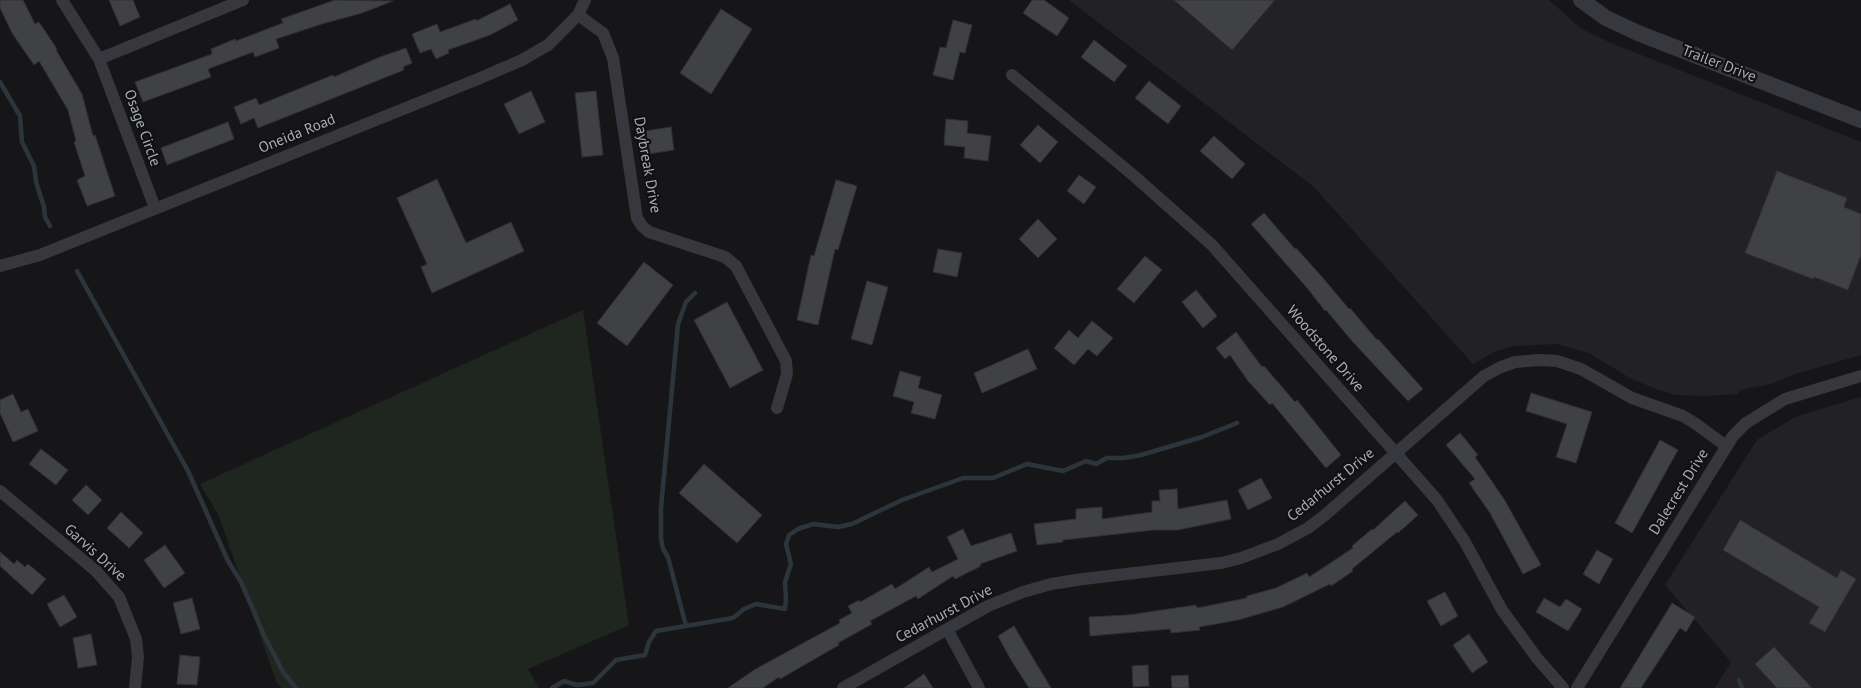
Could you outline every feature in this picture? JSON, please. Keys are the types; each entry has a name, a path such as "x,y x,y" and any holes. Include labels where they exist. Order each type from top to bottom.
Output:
{"street":[{"name":"Osage Circle","path":"62,0 99,59 155,208"},
{"path":"99,59 244,0"},
{"name":"Oneida Road","path":"0,266 40,255 522,60 548,45 578,15 585,0"},
{"name":"Trailer Drive","path":"1581,0 1606,18 1638,32 1861,120"},
{"name":"Daybreak Drive","path":"578,15 603,33 613,58 637,218 649,232 725,257 736,266 786,360 787,374 777,408"},
{"name":"Woodstone Drive","path":"1012,75 1133,175 1212,245 1437,500 1464,542 1502,610 1537,658 1564,688"},
{"name":"Cedarhurst Drive","path":"843,688 988,606 1023,592 1051,584 1083,579 1200,567 1221,563 1260,552 1292,537 1325,515 1484,376 1515,362 1557,361 1581,369 1632,398 1683,416 1726,446"},
{"name":"Dalecrest Drive","path":"1577,688 1726,446 1746,423 1773,405 1810,390 1861,376"},
{"name":"Garvis Drive","path":"0,491 96,571 119,597 132,625 136,639 138,657 135,688"},
{"path":"946,629 979,688"}],"shaded area":[{"path":"1069,0 1549,0 1580,28 1611,43 1861,142 1861,355 1795,374 1771,384 1739,390 1738,394 1706,396 1675,395 1656,389 1630,378 1589,353 1557,344 1513,346 1494,352 1473,364 1314,187"},
{"path":"583,310 629,625 528,669 539,688 281,688 276,681 219,516 200,484"},
{"path":"1861,397 1861,688 1715,688 1731,662 1665,585 1757,440 1795,417"}],"building":[{"path":"0,0 23,0 35,24 39,22 57,49 82,94 93,136 95,135 115,196 87,206 77,180 85,176 74,142 76,141 68,110 39,61 34,65 12,33 0,8"},
{"path":"109,0 133,0 140,17 120,26"},
{"path":"335,0 393,1 362,13 276,39 279,48 255,57 253,52 208,69 211,77 143,102 135,82 212,54 211,49 283,23 281,19"},
{"path":"1032,0 1044,0 1069,18 1057,36 1023,13"},
{"path":"1174,0 1275,0 1232,50"},
{"path":"510,4 518,20 490,35 448,50 449,53 436,59 431,49 420,53 412,34 437,24 440,32 476,19 476,21"},
{"path":"721,9 752,29 711,94 680,73"},
{"path":"953,20 972,25 965,53 960,52 953,80 933,75 940,47 946,48"},
{"path":"1094,40 1127,66 1114,82 1081,57"},
{"path":"406,48 412,63 403,67 404,70 258,128 254,118 241,124 234,107 256,98 259,105"},
{"path":"1149,81 1181,106 1168,124 1135,98"},
{"path":"531,91 545,122 519,134 504,104"},
{"path":"596,91 603,155 582,157 575,93"},
{"path":"946,119 968,121 967,133 991,136 988,161 964,158 965,147 944,145"},
{"path":"228,122 234,139 167,165 161,148"},
{"path":"1038,125 1058,142 1040,163 1020,145"},
{"path":"671,127 674,150 648,154 645,131"},
{"path":"1214,136 1245,164 1232,179 1200,151"},
{"path":"1777,171 1847,198 1844,207 1861,214 1861,255 1848,290 1745,253"},
{"path":"1079,175 1096,187 1084,204 1067,191"},
{"path":"437,179 466,243 511,222 524,251 432,293 421,267 427,264 397,198"},
{"path":"836,180 857,186 838,250 835,249 818,325 797,320 811,255 814,256"},
{"path":"1264,213 1423,389 1408,401 1352,341 1251,224"},
{"path":"1038,219 1057,239 1038,258 1019,239"},
{"path":"938,249 962,253 957,277 933,272"},
{"path":"1145,256 1162,270 1134,303 1117,289"},
{"path":"644,262 673,285 627,346 597,323"},
{"path":"867,281 888,287 872,345 851,339"},
{"path":"1196,290 1217,316 1203,328 1182,302"},
{"path":"727,302 763,370 730,388 694,320"},
{"path":"1092,321 1113,338 1097,356 1088,349 1074,365 1054,348 1069,330 1078,338"},
{"path":"1236,332 1262,367 1264,366 1295,402 1297,400 1341,455 1326,468 1272,403 1270,405 1248,381 1230,355 1225,359 1216,348"},
{"path":"1028,349 1037,369 982,393 974,373"},
{"path":"900,371 921,377 918,388 942,395 935,419 911,413 914,402 893,396"},
{"path":"1531,393 1592,412 1576,463 1556,457 1567,424 1526,411"},
{"path":"13,394 21,412 28,409 38,431 13,442 0,413 0,400"},
{"path":"1460,433 1478,455 1475,457 1504,499 1541,565 1523,574 1490,513 1469,483 1475,479 1446,445"},
{"path":"1660,440 1678,450 1632,533 1615,523"},
{"path":"41,449 68,470 56,485 29,464"},
{"path":"704,464 762,515 737,543 679,493"},
{"path":"1261,478 1272,498 1248,510 1238,490"},
{"path":"86,485 102,500 88,515 72,500"},
{"path":"1177,489 1178,509 1227,500 1231,519 1178,530 1154,530 1063,540 1063,542 1037,545 1034,524 1076,519 1076,509 1102,507 1102,519 1152,512 1152,501 1160,501 1159,490"},
{"path":"1405,501 1418,515 1398,533 1352,569 1353,571 1331,586 1330,584 1283,607 1238,620 1199,627 1200,630 1171,633 1170,629 1090,636 1089,617 1128,615 1196,605 1197,608 1247,598 1247,596 1276,588 1307,573 1309,577 1353,548 1352,546"},
{"path":"121,512 143,533 129,548 107,528"},
{"path":"1740,520 1837,578 1841,570 1856,579 1825,632 1809,623 1819,607 1723,550"},
{"path":"963,529 971,546 1011,533 1017,551 980,564 981,566 955,579 953,576 918,599 916,596 870,621 872,624 838,643 839,645 780,679 779,677 763,688 728,688 754,670 840,623 839,620 852,613 848,606 859,600 860,602 892,584 895,589 929,567 932,572 958,559 947,537"},
{"path":"165,545 185,573 164,588 144,560"},
{"path":"1597,550 1613,559 1599,584 1583,574"},
{"path":"0,552 14,564 17,560 25,567 28,564 46,579 32,595 0,566"},
{"path":"1445,592 1458,616 1441,626 1427,601"},
{"path":"64,595 77,617 60,627 47,604"},
{"path":"192,598 200,629 181,634 173,603"},
{"path":"1544,598 1560,607 1566,599 1582,609 1568,631 1536,612"},
{"path":"1672,603 1695,617 1686,632 1680,628 1641,688 1620,688"},
{"path":"1014,626 1051,688 1029,688 1011,660 998,636"},
{"path":"91,634 97,665 78,668 73,638"},
{"path":"1469,634 1488,662 1472,673 1453,645"},
{"path":"1774,647 1812,688 1777,688 1755,664"},
{"path":"180,655 200,657 197,685 177,684"},
{"path":"1148,665 1149,686 1133,687 1132,666"},
{"path":"924,674 933,688 904,688"},
{"path":"1188,675 1189,688 1172,688 1171,676"}],"waterway":[{"path":"0,82 20,116 22,142 34,166 45,217 50,226"},
{"path":"77,271 188,471 228,561 241,582 264,635 283,672 296,688"},
{"path":"686,626 668,557 663,549 661,539 661,508 678,324 686,302 695,293"},
{"path":"552,688 564,681 577,685 593,683 616,660 645,655 649,642 656,631 733,618 744,609 756,604 785,609 785,582 791,564 786,544 789,535 798,529 813,524 838,527 852,524 902,500 963,478 993,478 1027,464 1063,471 1086,461 1096,464 1107,458 1141,455 1202,437 1237,423"},
{"path":"1739,680 1742,688"}]}
